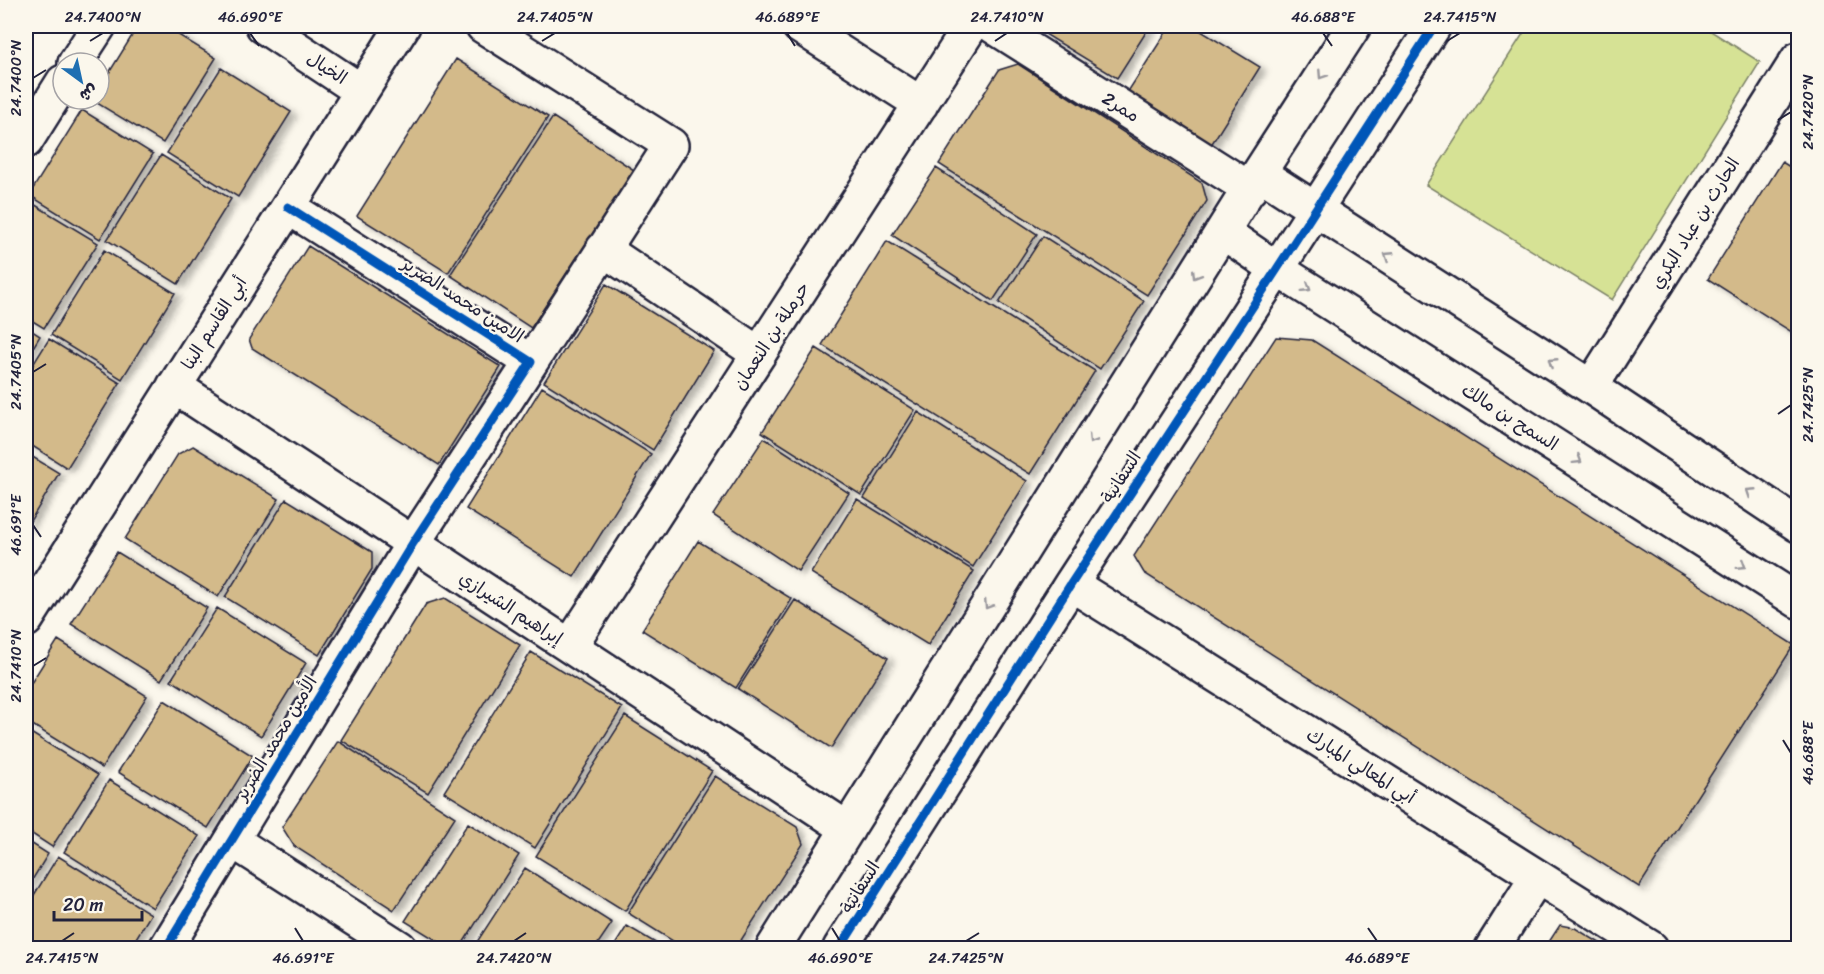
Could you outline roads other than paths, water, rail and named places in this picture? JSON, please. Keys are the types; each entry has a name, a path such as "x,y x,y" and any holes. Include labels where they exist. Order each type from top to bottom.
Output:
{"street":[{"path":"83,51 99,26"},
{"name":"الخيال","path":"263,26 361,91"},
{"name":"أبي القاسم البنا","path":"28,610 174,386 402,26"},
{"name":"الامين محمد الضرير","path":"413,543 670,146 483,26"},
{"path":"799,26 921,104"},
{"name":"حرملة بن النعمان","path":"570,646 971,26"},
{"name":"ممر2","path":"993,26 1254,181"},
{"path":"773,948 1254,181 1354,26"},
{"name":"السفانية","path":"840,948 1071,584 1434,26"},
{"name":"الحارث بن عباد البكري","path":"1591,387 1798,59"},
{"path":"26,141 51,101"},
{"path":"1254,181 1315,210 1591,387 1798,525"},
{"name":"الامين محمد الضرير","path":"288,207 531,362"},
{"name":"السمح بن مالك","path":"1223,232 1277,269 1798,601"},
{"path":"603,249 759,354"},
{"name":"إبراهيم الشيرازي","path":"174,386 848,829"},
{"name":"الأمين محمد الضرير","path":"166,948 233,842 413,543"},
{"name":"أبي المعالي المبارك","path":"1071,584 1651,948"},
{"path":"233,842 400,948"},
{"path":"1492,948 1537,877"}]}
